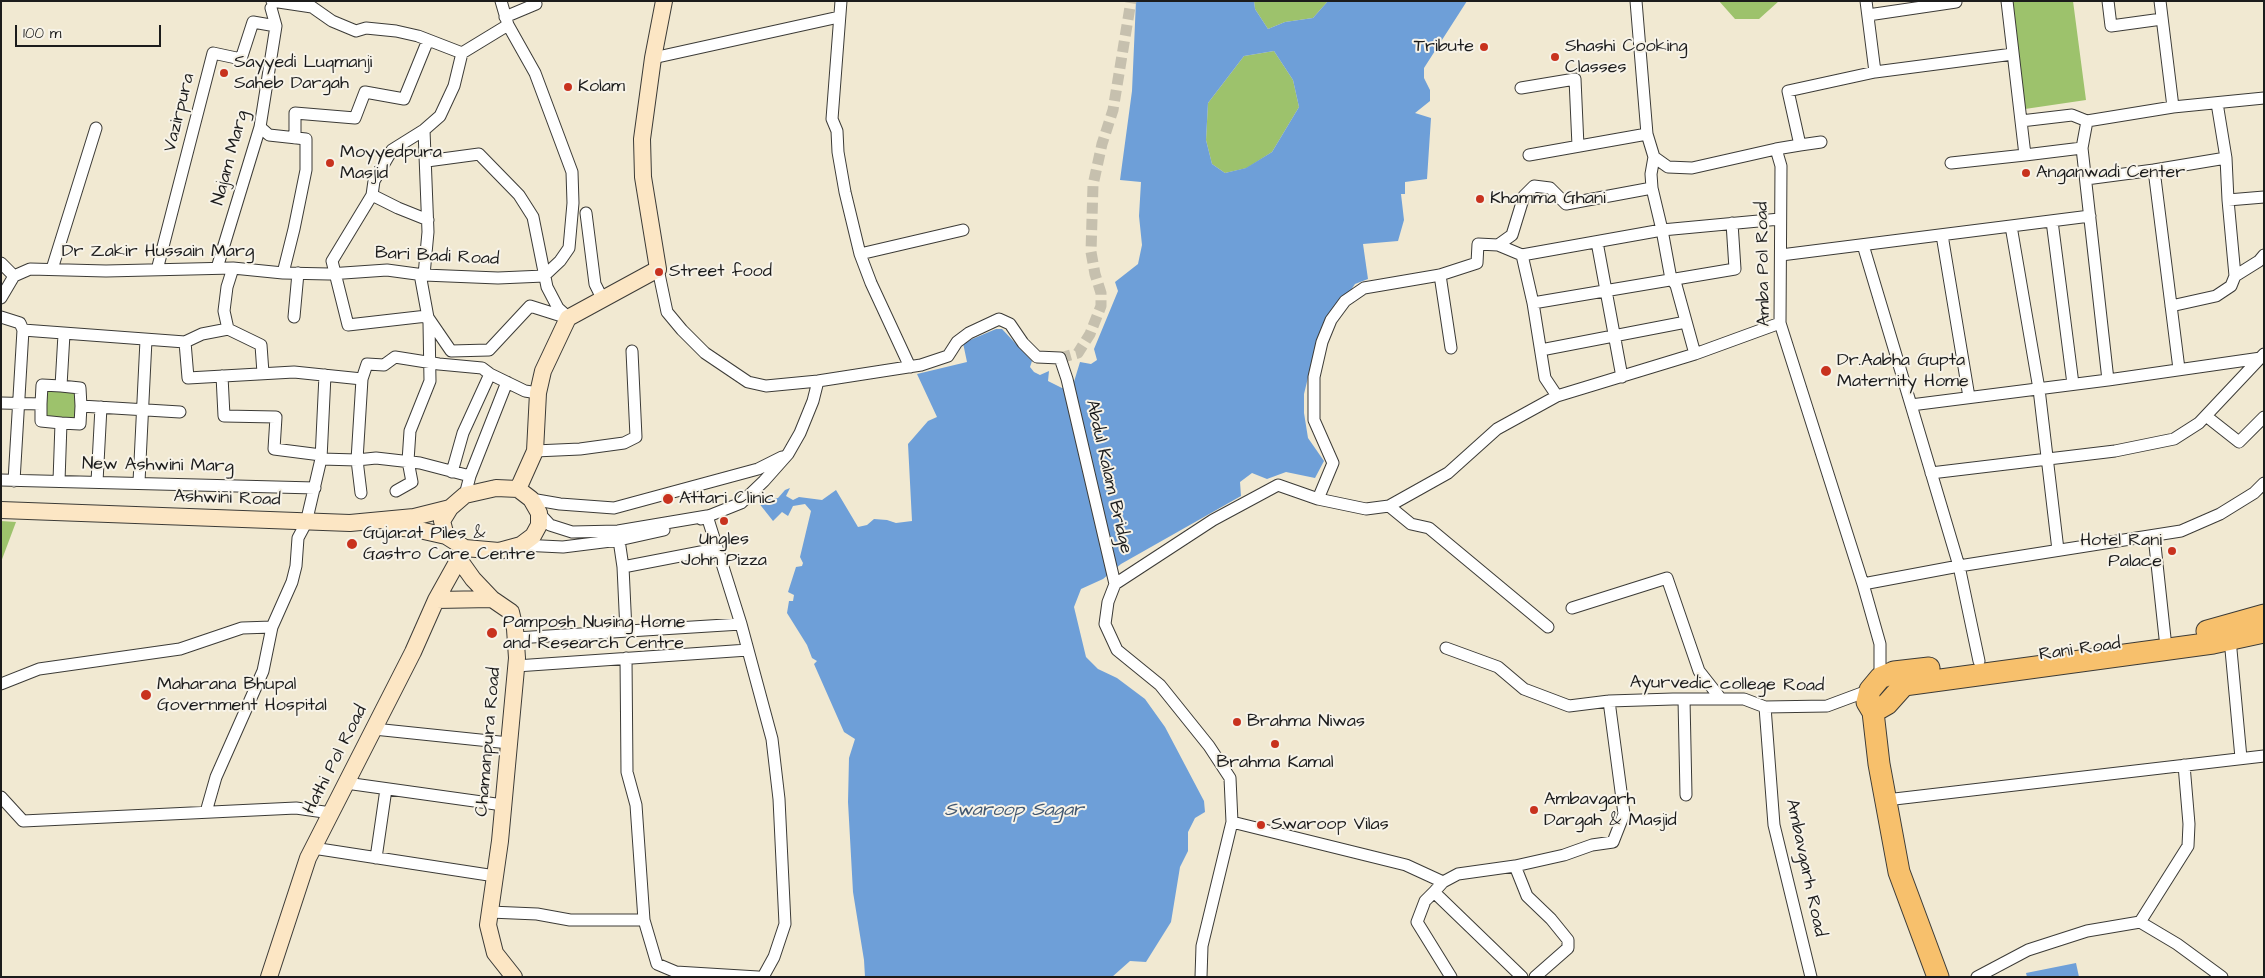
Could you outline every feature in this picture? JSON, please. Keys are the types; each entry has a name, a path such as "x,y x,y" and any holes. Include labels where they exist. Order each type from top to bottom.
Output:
{"highway":[{"name":"Rani Road","path":"1887,681 1979,661 2044,656 2208,631 2264,614"},
{"path":"1938,977 1900,872 1886,800 1873,712 1868,702 1887,681 2230,639 2264,632"},
{"path":"1873,712 1887,704 1887,681"}],"main road":[{"path":"525,494 534,451 538,393 543,371 568,318 658,269 642,177 642,139 652,58 664,1"},
{"path":"496,488 525,494 539,514 539,525 533,536 521,545 459,558 446,536 442,521 450,508 465,496 496,488"},
{"name":"Ashwini Road","path":"1,510 306,523 350,523 414,517 450,508"},
{"path":"350,523 415,529 446,536"},
{"name":"Chamanpura Road","path":"459,558 473,579 492,599 511,612 516,638 516,666 509,743 489,918"},
{"name":"Hathi Pol Road","path":"269,977 278,945 313,848 413,652 436,600 459,558"},
{"path":"436,600 492,599"},
{"path":"489,918 495,953 514,977"}],"street":[{"path":"501,1 507,21 535,73 572,172 573,203 569,248 560,261 544,276"},
{"path":"427,316 348,325 332,274 332,261 372,195 374,181 392,150 424,130 440,116 454,86 462,52 507,21 536,4 535,1"},
{"path":"658,269 667,312 705,353 748,382 766,386 818,381 910,367 871,283 860,254 845,192 838,152 837,131 832,119 841,1"},
{"path":"1636,1 1646,134 1654,156 1651,174 1652,188 1671,279 1676,285 1695,354"},
{"path":"1866,1 1875,72"},
{"path":"2006,1 2025,155"},
{"path":"2108,1 2111,26 2162,18"},
{"path":"2160,1 2174,107"},
{"path":"1868,15 1956,2"},
{"path":"276,26 272,4 312,7 332,21 356,31 366,28 396,31 462,52"},
{"path":"652,58 839,17"},
{"name":"Vazirpura","path":"157,270 213,53 241,59 253,22 276,26"},
{"name":"Najam Marg","path":"217,268 260,128 276,26"},
{"path":"295,138 295,113 355,118 365,92 404,99 428,40"},
{"path":"1800,145 1788,91 1875,72 2014,54"},
{"path":"1521,88 1575,78 1578,146"},
{"path":"2021,121 2072,115 2087,121 2174,107 2264,98"},
{"path":"2172,306 2216,296 2231,286 2235,276 2226,158 2217,103"},
{"path":"2087,121 2082,148 2108,380"},
{"path":"52,270 96,128"},
{"path":"260,128 269,136 306,139 306,170 283,273"},
{"path":"396,491 412,482 408,461 410,431 430,381 431,362 422,274 428,220 427,161 424,130"},
{"path":"1529,155 1646,134"},
{"path":"1654,156 1668,167 1692,168 1821,142"},
{"path":"1951,163 2082,148"},
{"name":"Amba Pol Road","path":"1776,150 1781,166 1780,323 1785,344 1863,584 1880,644 1887,681"},
{"path":"427,161 479,154 519,195 533,217 544,276 558,308 568,318"},
{"path":"2086,179 2226,158"},
{"path":"2154,170 2180,370"},
{"path":"1498,245 1512,235 1524,196 1534,186 1550,188 1566,204 1652,188"},
{"path":"372,195 428,220"},
{"path":"2228,200 2264,197"},
{"path":"586,213 595,284 602,298"},
{"path":"1781,255 2090,216"},
{"path":"1318,499 1333,462 1314,420 1314,377 1322,342 1331,320 1345,301 1364,288 1440,275 1477,263 1478,244 1498,245 1522,255 1662,230 1780,219"},
{"path":"2052,221 2073,384"},
{"path":"1533,303 1735,269 1732,223"},
{"path":"2012,226 2039,389 2058,550"},
{"path":"860,254 963,230"},
{"path":"1942,235 1969,397"},
{"path":"1597,242 1622,377"},
{"path":"1863,245 1959,566 1979,661"},
{"path":"1522,255 1533,303 1544,378 1557,396"},
{"path":"2235,276 2264,256"},
{"path":"1,263 14,276 1,298"},
{"name":"Dr Zakir Hussain Marg","path":"14,276 30,268 106,271 233,268 283,273 332,274"},
{"path":"228,329 224,311 227,287 233,268"},
{"name":"Bari Badi Road","path":"332,274 387,270 498,278 544,276"},
{"path":"294,316 298,273"},
{"path":"1440,275 1451,348"},
{"path":"427,316 451,350 489,350 530,306 568,318"},
{"path":"1,317 20,322 23,330 14,481"},
{"name":"Abdul Kalam Bridge","path":"910,367 948,356 957,342 969,333 999,319 1010,324 1023,343 1037,357 1060,358 1067,379 1115,584"},
{"path":"1541,350 1686,322"},
{"path":"1201,977 1202,946 1232,822 1230,778 1209,746 1160,685 1117,650 1105,624 1108,602 1115,584 1213,520 1278,485 1318,499 1366,509 1389,506 1448,474 1497,429 1557,396 1695,354 1780,323"},
{"path":"23,330 185,342 202,334 228,329 261,345 263,373"},
{"path":"61,386 64,334"},
{"path":"139,482 146,340"},
{"path":"185,342 188,378 294,372 362,379"},
{"path":"534,451 589,448 624,443 636,437 632,350"},
{"path":"1911,405 2180,370 2262,356"},
{"path":"1931,473 2115,451 2174,439 2200,423 2262,356"},
{"path":"361,493 357,460 362,379 367,364 384,365 395,357 482,368 490,374 525,391 538,393"},
{"path":"452,472 463,433 490,374"},
{"path":"206,812 216,777 263,671 272,627 292,582 296,566 298,538 306,523 321,457 325,375"},
{"path":"222,376 224,416 276,417 274,449 321,457 357,460 376,458 408,461 470,476"},
{"path":"521,545 563,547 620,540 686,525 741,503 788,454 800,433 813,401 818,381"},
{"path":"465,496 470,476 507,382"},
{"path":"42,384 61,386 80,388 80,424 41,421 42,384"},
{"path":"1,403 41,404"},
{"path":"81,406 180,412"},
{"path":"97,482 101,407"},
{"path":"2206,416 2239,442 2264,417"},
{"path":"59,481 61,423"},
{"path":"525,494 560,504 614,508 758,469 788,454"},
{"name":"New Ashwini Marg","path":"1,480 139,482 315,488"},
{"path":"1863,584 1959,566 2181,531 2220,514 2254,493 2264,483"},
{"path":"1389,506 1411,524 1430,528 1548,627"},
{"path":"539,514 550,525 572,532 618,531 707,516"},
{"path":"707,516 748,650 772,739 780,809 785,924 774,957 763,977"},
{"path":"2154,536 2165,638"},
{"path":"620,540 626,632"},
{"path":"622,567 716,549"},
{"path":"1572,608 1667,578 1699,671 1721,699"},
{"path":"516,638 740,624"},
{"path":"1,684 39,668 180,649 242,628 272,627"},
{"path":"2230,639 2240,758"},
{"name":"Ayurvedic college Road","path":"1446,648 1498,667 1524,689 1568,706 1609,701 1744,699 1766,707 1827,706 1887,681"},
{"path":"516,666 748,650"},
{"path":"626,658 627,772 636,805 644,920 658,964 676,972 758,977"},
{"path":"1684,699 1686,795"},
{"path":"1451,977 1417,922 1425,901 1443,882 1458,874 1515,866 1564,855 1592,845 1613,842 1624,814 1609,701"},
{"name":"Ambavgarh Road","path":"1766,707 1774,825 1811,977"},
{"path":"374,729 509,743"},
{"path":"1886,800 2264,756"},
{"path":"2140,922 2188,846 2189,824 2184,765"},
{"path":"346,783 503,805"},
{"path":"376,858 386,789"},
{"path":"1,797 23,821 296,808 331,813"},
{"path":"1232,822 1406,865 1443,882"},
{"path":"313,848 495,876"},
{"path":"1515,866 1528,896 1551,919 1568,940 1568,948 1535,977"},
{"path":"1434,892 1522,977"},
{"path":"489,918 537,914 570,920 644,920"},
{"path":"1977,977 2028,950 2087,931 2140,922 2177,944 2222,977"}],"green space":[{"path":"1254,1 1328,1 1313,18 1285,22 1268,29 1255,9"},
{"path":"1719,1 1779,1 1759,19 1735,19"},
{"path":"2009,1 2073,1 2086,100 2025,109"},
{"path":"1274,51 1293,80 1299,107 1272,152 1247,168 1225,173 1212,164 1206,140 1208,103 1244,56"},
{"path":"44,388 78,390 77,421 44,419"},
{"path":"1,521 16,522 1,562"}],"water":[{"name":"Swaroop Sagar","path":"1136,1 1254,1 1255,9 1268,29 1285,22 1313,18 1328,1 1467,1 1424,68 1424,78 1430,90 1430,101 1415,113 1431,118 1427,179 1405,182 1405,194 1401,194 1404,220 1398,241 1363,244 1368,279 1355,284 1326,327 1314,353 1304,394 1304,413 1308,438 1324,461 1315,478 1286,472 1267,479 1252,473 1240,482 1241,496 1121,564 1103,579 1081,589 1074,607 1086,657 1098,669 1117,678 1145,699 1165,727 1204,801 1205,812 1195,818 1188,832 1188,851 1180,867 1171,922 1146,962 1130,961 1112,977 865,977 853,892 848,802 849,758 855,739 844,732 814,664 817,661 812,658 807,645 787,613 789,601 793,601 794,595 788,592 796,567 802,566 803,563 800,557 811,511 805,504 793,506 788,516 782,512 773,521 758,502 764,497 778,498 785,490 790,488 786,496 793,500 799,497 822,500 836,490 858,527 867,525 874,519 896,523 912,521 908,444 928,421 937,417 917,374 967,362 963,343 996,329 1002,329 1032,361 1030,367 1034,372 1040,375 1049,371 1048,381 1062,388 1073,385 1080,362 1091,364 1097,360 1094,349 1118,291 1115,282 1138,264 1142,245 1139,216 1141,182 1120,180 1132,91","holes":["1274,51 1293,80 1299,107 1272,152 1246,168 1225,173 1212,164 1206,140 1208,103 1244,56"]},
{"path":"2076,963 2079,977 2027,977 2026,973"}],"tunnel":[{"path":"1060,358 1078,353 1090,334 1101,306 1101,293 1091,252 1093,185 1102,144 1113,110 1131,1"}],"place":[{"name":"Tribute","path":"1484,47"},
{"name":"Shashi Cooking Classes","path":"1555,57"},
{"name":"Sayyedi Luqmanji Saheb Dargah","path":"224,73"},
{"name":"Kolam","path":"568,87"},
{"name":"Moyyedpura Masjid","path":"330,163"},
{"name":"Anganwadi Center","path":"2026,173"},
{"name":"Khamma Ghani","path":"1480,199"},
{"name":"Street food","path":"659,272"},
{"name":"Dr.Aabha Gupta Maternity Home","path":"1826,371"},
{"name":"Attari Clinic","path":"668,499"},
{"name":"Ungles John Pizza","path":"724,521"},
{"name":"Gujarat Piles & Gastro Care Centre","path":"352,544"},
{"name":"Hotel Rani Palace","path":"2172,551"},
{"name":"Pamposh Nusing Home and Research Centre","path":"492,633"},
{"name":"Maharana Bhupal Government Hospital","path":"146,695"},
{"name":"Brahma Niwas","path":"1237,722"},
{"name":"Brahma Kamal","path":"1275,744"},
{"name":"Ambavgarh Dargah & Masjid","path":"1534,810"},
{"name":"Swaroop Vilas","path":"1261,825"}]}
